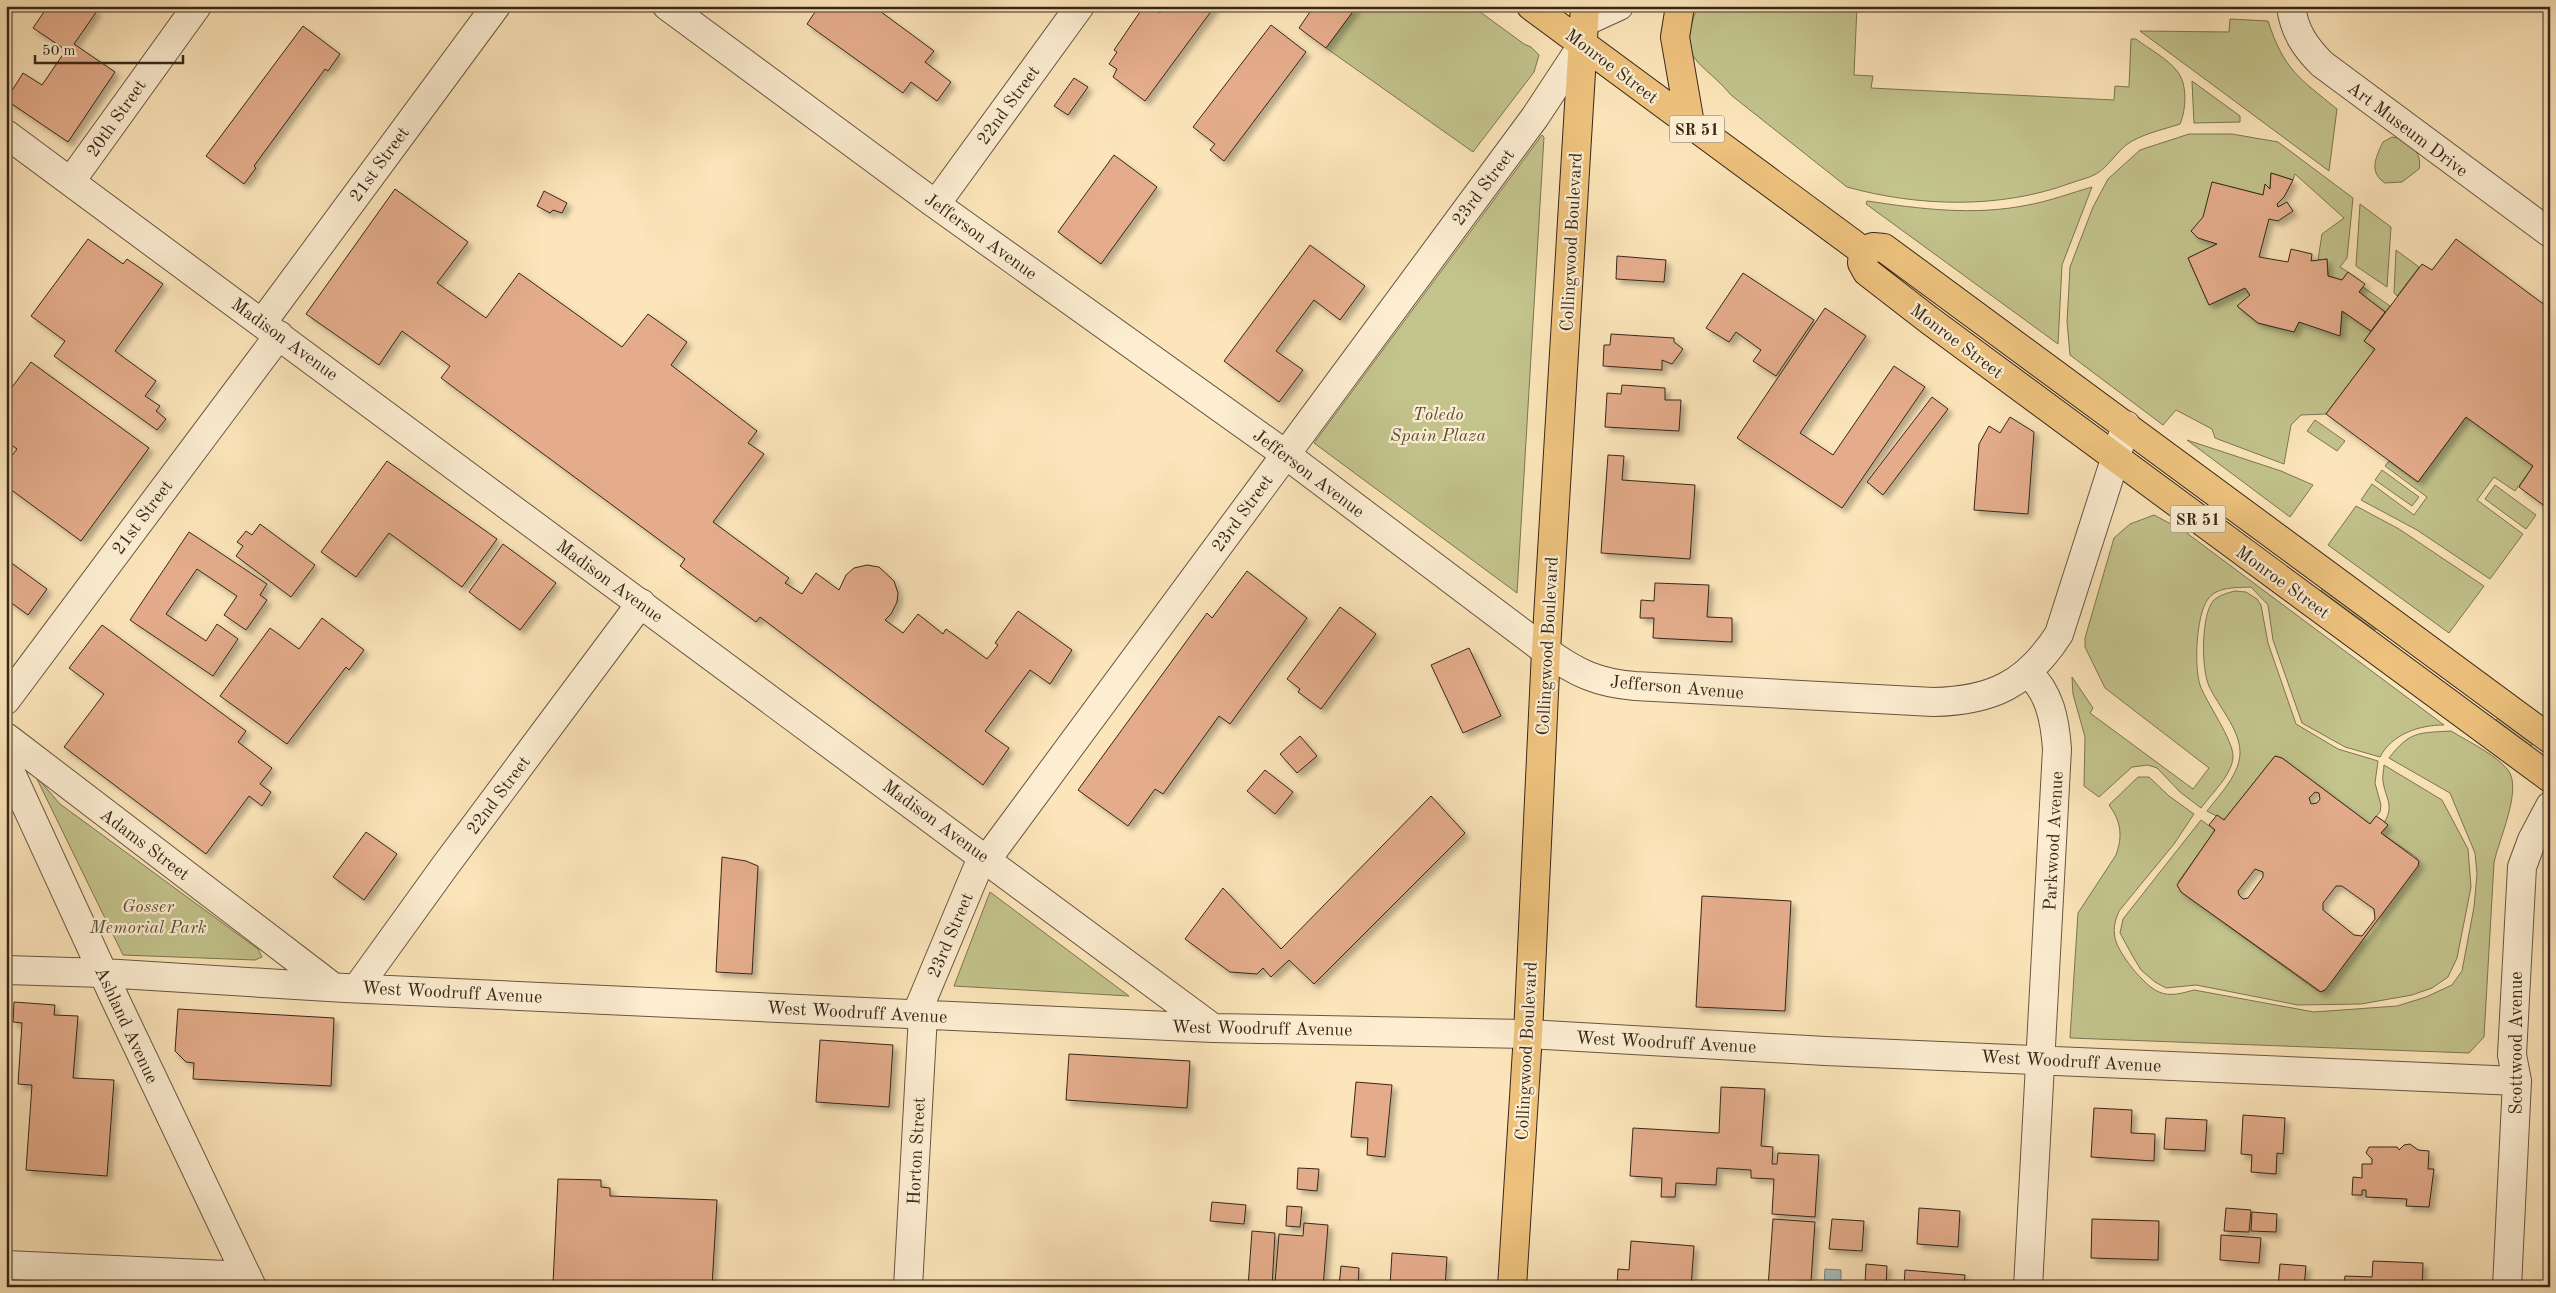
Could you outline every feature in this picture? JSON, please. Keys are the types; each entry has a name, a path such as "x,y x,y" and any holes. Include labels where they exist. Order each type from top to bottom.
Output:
{"main road":[{"name":"Monroe Street","path":"1531,6 1584,24 1690,124 1863,251"},
{"path":"1680,6 1674,37 1690,124"},
{"name":"Collingwood Boulevard","path":"1512,1287 1528,1034 1546,651 1584,24"},
{"name":"Monroe Street","path":"1863,251 1874,247 1884,248 2550,739"},
{"name":"Monroe Street","path":"1863,251 1862,264 1867,272 2115,458 2550,778"}],"street":[{"name":"20th Street","path":"71,181 197,6"},
{"name":"21st Street","path":"6,700 270,329 496,6"},
{"name":"Jefferson Avenue","path":"667,6 936,204 1285,454 1546,651 1586,676 1614,684 1924,701 1961,701 1984,696 2011,685 2028,672"},
{"name":"22nd Street","path":"936,204 1080,6"},
{"path":"1584,24 1619,6"},
{"name":"Art Museum Drive","path":"2291,6 2297,33 2306,48 2322,64 2550,233"},
{"name":"23rd Street","path":"920,1015 985,857 1535,117 1584,24"},
{"name":"Madison Avenue","path":"6,134 1214,1028"},
{"path":"2028,672 2048,651 2059,634 2126,425"},
{"name":"22nd Street","path":"345,987 451,858 641,603"},
{"name":"Parkwood Avenue","path":"2028,672 2040,683 2050,708 2058,748 2028,1287"},
{"name":"Adams Street","path":"6,737 345,987"},
{"name":"Ashland Avenue","path":"6,762 103,973 249,1281"},
{"name":"Scottwood Avenue","path":"2508,1287 2517,1081 2512,1055 2522,867 2532,840 2550,806"},
{"name":"West Woodruff Avenue","path":"6,970 103,973 345,987 1214,1028 1528,1034 1835,1051 2517,1081"},
{"name":"Horton Street","path":"908,1287 920,1015"},
{"path":"6,1265 249,1281"}],"green space":[{"path":"1357,6 1472,6 1524,44 1531,47 1539,55 1534,72 1473,152 1326,48"},
{"path":"1698,6 1857,6 1854,75 1873,76 1871,88 2114,100 2115,86 2129,87 2131,39 2136,39 2164,58 2181,76 2185,97 2184,112 2180,124 2132,141 2122,148 2096,174 2044,191 1988,201 1960,202 1931,201 1874,194 1847,187 1731,95 1701,66 1690,49 1689,38"},
{"path":"2230,19 2268,21 2280,51 2294,72 2337,109 2329,171 2140,31 2229,32"},
{"path":"2192,81 2240,116 2240,122 2194,123"},
{"path":"2189,134 2232,134 2278,142 2353,198 2347,258 2340,267 2348,272 2342,280 2328,276 2327,259 2318,260 2322,234 2344,218 2295,174 2293,180 2271,173 2270,189 2265,185 2263,195 2212,182 2217,244 2188,258 2209,305 2245,288 2250,295 2238,307 2258,323 2294,332 2299,322 2340,335 2342,311 2371,331 2364,341 2375,349 2326,414 2301,415 2291,425 2284,464 2215,438 2212,429 2176,410 2163,425 2070,355 2067,322 2070,267 2093,207 2108,179 2140,150"},
{"name":"Toledo Spain Plaza","path":"1542,135 1544,137 1517,593 1314,443"},
{"path":"2392,137 2404,140 2413,147 2420,163 2419,169 2402,182 2385,183 2377,174 2375,164 2383,142"},
{"path":"2092,187 2062,265 2058,344 1866,204 1867,201 1927,209 1988,210 2036,203"},
{"path":"2360,204 2391,227 2387,287 2356,266"},
{"path":"2396,250 2419,267 2397,296 2394,293"},
{"path":"2363,287 2390,306 2385,312 2359,292"},
{"path":"2466,417 2533,466 2515,491 2494,477 2477,500 2523,534 2490,579 2417,530 2361,500 2372,484 2414,515 2427,497 2385,466 2389,461 2418,482"},
{"path":"2315,420 2345,441 2337,451 2307,431"},
{"path":"2187,440 2281,471 2313,485 2290,517"},
{"path":"2382,470 2419,497 2412,506 2375,480"},
{"path":"2495,485 2536,515 2526,529 2485,499"},
{"path":"2356,506 2399,529 2484,586 2449,633 2328,545"},
{"path":"2154,515 2184,531 2444,725 2435,725 2407,732 2392,742 2380,757 2345,747 2302,723 2273,640 2268,605 2251,587 2228,588 2217,592 2208,599 2201,617 2197,641 2197,666 2200,685 2225,732 2232,750 2232,764 2221,784 2201,808 2180,792 2157,768 2148,765 2132,767 2099,797 2084,786 2085,737 2073,694 2072,677 2093,708 2090,713 2193,789 2209,768 2105,688 2085,647 2085,638 2114,538 2130,524"},
{"path":"2325,585 2379,625 2375,630 2321,591"},
{"path":"2235,591 2246,592 2257,599 2261,605 2268,643 2296,724 2338,749 2378,761 2375,783 2381,805 2380,812 2370,824 2282,758 2275,756 2224,820 2207,811 2229,783 2239,759 2239,742 2236,734 2206,678 2204,655 2205,628 2210,607 2214,600 2226,593"},
{"path":"2500,715 2534,741 2530,747 2495,722"},
{"path":"2451,731 2503,764 2512,779 2513,789 2508,815 2494,863 2484,1037 2469,1053 2070,1038 2078,913 2116,855 2120,841 2120,829 2109,805 2138,777 2149,777 2169,796 2194,814 2174,844 2119,911 2115,921 2115,938 2121,952 2139,976 2153,989 2168,994 2194,990 2314,1012 2397,1006 2426,997 2452,985 2462,971 2474,907 2477,874 2475,853 2450,793 2389,758 2409,738 2422,733"},
{"path":"2384,765 2442,800 2468,849 2471,887 2457,958 2448,977 2432,988 2412,995 2361,1004 2298,1005 2196,985 2166,988 2155,982 2141,970 2120,933 2123,919 2201,820 2215,830 2179,881 2178,885 2181,892 2318,991 2324,991 2419,863 2416,857 2381,833 2388,825 2384,823 2389,811 2383,779"},
{"name":"Gosser Memorial Park","path":"35,775 60,804 258,949 262,957 255,960 123,955"},
{"path":"990,892 1129,996 954,986"}],"shaded area":[{"path":"1825,1269 1841,1270 1841,1287 1824,1287"}],"building":[{"path":"48,6 90,6 97,11 74,44 115,72 68,142 6,100 23,73 42,85 66,50 33,28"},
{"path":"819,6 873,6 934,51 925,62 951,82 937,101 911,82 903,93 807,24"},
{"path":"1144,6 1150,6 1160,13 1165,6 1215,6 1145,101 1113,77 1117,69 1109,64 1117,52 1114,50"},
{"path":"1314,6 1357,6 1326,48 1299,28"},
{"path":"1271,25 1306,52 1224,161 1210,150 1215,144 1193,127"},
{"path":"303,26 340,54 328,71 325,69 254,166 256,168 244,184 206,156"},
{"path":"1074,78 1088,87 1068,115 1054,106"},
{"path":"1114,155 1157,187 1101,264 1058,232"},
{"path":"2271,173 2293,180 2284,197 2277,204 2278,207 2287,202 2293,211 2278,221 2269,219 2259,257 2288,262 2291,249 2312,254 2311,261 2327,259 2328,276 2342,280 2348,272 2365,284 2359,292 2385,312 2371,331 2342,311 2340,336 2299,322 2294,332 2258,323 2237,306 2250,295 2245,288 2209,305 2188,258 2217,244 2198,238 2191,231 2203,217 2212,182 2263,195 2265,184 2270,189"},
{"path":"395,189 468,242 437,283 486,318 519,273 622,347 648,314 687,342 671,365 757,431 748,443 764,454 713,522 789,578 785,583 802,594 816,573 839,590 846,575 854,568 867,565 879,567 894,581 898,593 897,602 891,614 885,620 903,633 918,614 943,634 946,629 987,659 998,645 995,643 1018,611 1072,650 1050,684 1030,670 985,731 1009,748 983,785 760,617 756,622 680,566 685,559 441,378 450,366 402,331 379,365 306,314"},
{"path":"544,191 567,203 562,213 553,210 550,213 537,206"},
{"path":"88,239 123,264 127,259 163,284 115,351 156,381 145,396 160,406 156,411 166,419 157,430 54,356 65,341 31,316"},
{"path":"2456,239 2550,309 2550,510 2519,487 2533,466 2466,417 2418,482 2326,414 2375,349 2364,341 2422,264 2432,270"},
{"path":"1310,245 1365,286 1340,320 1314,300 1276,351 1303,370 1279,402 1224,361"},
{"path":"1617,256 1666,260 1664,282 1616,279"},
{"path":"1743,273 1814,320 1776,376 1753,361 1761,350 1736,332 1729,342 1706,328"},
{"path":"1825,308 1866,336 1800,433 1833,455 1894,366 1925,387 1842,508 1737,438"},
{"path":"1611,334 1674,338 1674,342 1683,349 1672,364 1662,360 1662,370 1603,366 1604,345 1610,345"},
{"path":"31,362 149,448 81,541 6,486 6,463 17,449 6,441 6,395"},
{"path":"1622,385 1665,388 1665,400 1681,400 1679,431 1605,427 1607,393 1621,394"},
{"path":"1932,397 1948,409 1883,495 1867,482"},
{"path":"2010,417 2034,432 2028,514 1974,510 1979,444 1989,426 2000,433"},
{"path":"1608,455 1624,456 1622,480 1695,485 1690,559 1601,553"},
{"path":"387,461 497,539 462,587 389,533 356,577 321,552"},
{"path":"260,524 315,565 291,597 236,556 243,546 237,542 246,531 252,535"},
{"path":"189,532 267,584 260,595 267,600 246,630 224,615 237,596 197,569 166,614 206,641 217,624 238,639 213,676 130,620"},
{"path":"503,544 556,583 520,630 469,592"},
{"path":"6,559 47,589 28,615 6,599"},
{"path":"1247,571 1307,618 1230,724 1219,716 1163,794 1155,789 1128,826 1078,790 1207,613 1212,618"},
{"path":"1655,583 1709,585 1707,617 1732,618 1732,642 1653,638 1654,618 1640,618 1641,600 1654,601"},
{"path":"1340,607 1376,634 1321,709 1298,692 1300,689 1287,679"},
{"path":"322,618 364,650 349,670 346,667 287,744 220,696 270,628 299,649"},
{"path":"102,625 246,731 238,742 272,768 260,784 271,792 262,806 249,796 206,854 64,747 104,694 69,668"},
{"path":"1469,648 1501,716 1463,733 1431,665"},
{"path":"1300,736 1317,756 1297,773 1280,754"},
{"path":"2275,756 2282,758 2370,824 2376,816 2382,820 2388,825 2381,833 2419,861 2418,866 2326,989 2321,992 2181,892 2177,885 2215,830 2209,825 2217,815 2224,820","holes":["2315,792 2319,793 2320,799 2317,803 2311,804 2309,798","2255,869 2263,872 2263,877 2248,898 2243,899 2238,891","2336,886 2342,886 2374,909 2375,919 2362,936 2354,935 2323,910 2323,903"]},
{"path":"1265,770 1293,792 1275,814 1247,791"},
{"path":"1431,796 1465,833 1314,984 1289,960 1271,977 1263,968 1257,974 1230,972 1185,939 1223,888 1281,949"},
{"path":"366,832 397,854 364,900 333,877"},
{"path":"722,857 746,861 758,866 752,974 716,972"},
{"path":"1702,896 1791,901 1785,1011 1696,1007"},
{"path":"14,1002 55,1005 54,1015 78,1016 73,1078 114,1080 107,1176 26,1170 32,1085 18,1084 22,1023 13,1022"},
{"path":"178,1009 334,1018 331,1086 193,1079 194,1063 186,1062 175,1051"},
{"path":"820,1040 893,1045 889,1107 816,1102"},
{"path":"1069,1054 1190,1061 1187,1108 1066,1100"},
{"path":"1356,1082 1392,1085 1385,1157 1367,1155 1368,1138 1351,1137"},
{"path":"1721,1087 1765,1089 1761,1146 1773,1147 1772,1164 1777,1164 1778,1153 1819,1155 1815,1217 1772,1214 1774,1179 1751,1178 1751,1170 1717,1168 1716,1185 1676,1183 1675,1197 1661,1197 1662,1178 1630,1176 1633,1128 1719,1133"},
{"path":"2094,1108 2132,1110 2131,1133 2155,1134 2154,1161 2091,1157"},
{"path":"2243,1115 2285,1118 2283,1154 2277,1153 2276,1174 2251,1172 2252,1155 2241,1154"},
{"path":"2166,1118 2207,1120 2205,1151 2164,1149"},
{"path":"2410,1144 2418,1150 2429,1151 2428,1169 2434,1169 2429,1207 2406,1206 2407,1199 2366,1197 2366,1190 2362,1190 2362,1195 2352,1195 2353,1177 2362,1178 2362,1164 2372,1164 2372,1159 2366,1153 2369,1147 2397,1147 2399,1150 2404,1145"},
{"path":"1298,1168 1319,1169 1317,1191 1297,1189"},
{"path":"558,1179 601,1180 601,1187 610,1188 610,1196 717,1200 712,1287 510,1287 511,1283 553,1284"},
{"path":"1212,1202 1246,1205 1244,1224 1210,1221"},
{"path":"1287,1206 1302,1207 1300,1227 1286,1226"},
{"path":"1919,1208 1960,1211 1958,1247 1917,1244"},
{"path":"2226,1208 2251,1210 2249,1232 2224,1231"},
{"path":"2252,1212 2277,1214 2276,1232 2251,1231"},
{"path":"1773,1219 1815,1222 1811,1281 1798,1281 1797,1287 1768,1287"},
{"path":"1832,1219 1864,1221 1862,1251 1829,1249"},
{"path":"2092,1219 2159,1221 2158,1260 2091,1258"},
{"path":"1304,1223 1328,1225 1323,1287 1275,1283 1279,1234 1303,1236"},
{"path":"1252,1231 1275,1233 1272,1287 1248,1287"},
{"path":"2221,1235 2261,1238 2259,1263 2220,1260"},
{"path":"1631,1241 1694,1246 1691,1287 1617,1287 1618,1269 1629,1270"},
{"path":"1392,1253 1447,1257 1445,1287 1390,1286"},
{"path":"2373,1261 2423,1263 2422,1287 2344,1287 2345,1276 2372,1277"},
{"path":"1866,1264 1887,1266 1886,1285 1865,1284"},
{"path":"2280,1264 2306,1266 2304,1287 2278,1287"},
{"path":"1341,1266 1359,1268 1358,1287 1339,1286"},
{"path":"1905,1270 1965,1275 1964,1287 1904,1287"}]}
